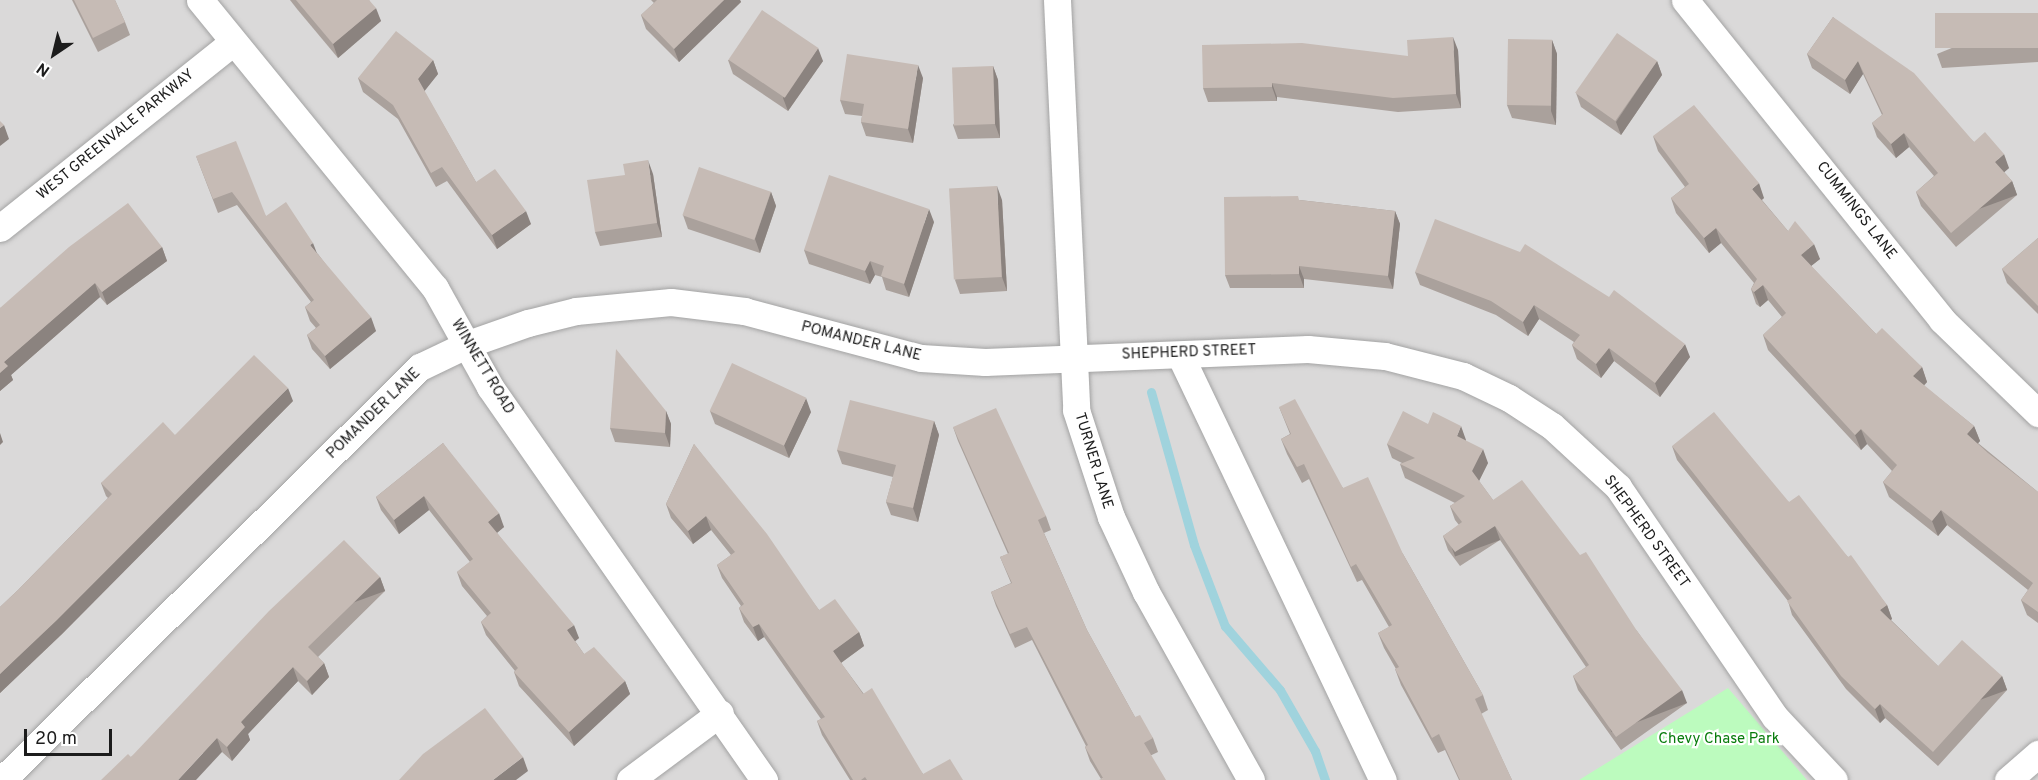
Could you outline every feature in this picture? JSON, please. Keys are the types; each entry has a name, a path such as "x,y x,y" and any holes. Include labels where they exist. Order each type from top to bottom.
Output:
{"street":[{"name":"WINNETT ROAD","path":"200,0 435,288 490,387 720,713 764,780"},
{"name":"TURNER LANE","path":"1057,0 1076,410 1111,518 1146,592 1251,780"},
{"name":"CUMMINGS LANE","path":"1685,0 1942,320 2038,413"},
{"name":"WEST GREENVALE PARKWAY","path":"0,228 233,42"},
{"name":"POMANDER LANE","path":"2,780 420,367 468,344 576,311 671,302 744,312 921,358 985,362 1075,356"},
{"name":"SHEPHERD STREET","path":"1075,356 1180,355 1308,349 1385,356 1463,376 1544,421 1584,452 1618,488 1775,717 1834,780"},
{"path":"1180,355 1383,780"},
{"path":"630,780 720,713"},
{"path":"2008,780 2038,753"}],"shaded area":[{"path":"0,0 2038,0 2038,780 0,780"}],"green space":[{"name":"Chevy Chase Park","path":"1728,688 1807,780 1579,780"}],"building":[{"path":"74,0 115,0 125,22 93,38"},
{"path":"296,0 369,0 376,8 333,44"},
{"path":"657,0 724,0 674,49 641,15"},
{"path":"762,10 818,48 785,98 728,60"},
{"path":"1935,13 2038,13 2038,48 1935,48"},
{"path":"1833,17 1914,73 1974,142 1985,132 2004,154 1995,162 2012,181 1951,233 1916,192 1938,173 1904,133 1891,144 1872,123 1883,114 1858,61 1845,80 1807,54"},
{"path":"396,31 433,60 418,79 476,182 495,169 526,211 492,235 442,167 431,173 393,105 358,78"},
{"path":"1617,33 1657,61 1615,121 1575,93"},
{"path":"1453,37 1456,94 1393,98 1272,83 1272,87 1203,88 1202,45 1302,43 1408,56 1407,40"},
{"path":"1508,39 1552,40 1551,106 1507,105"},
{"path":"847,54 918,65 908,129 861,122 864,104 840,100"},
{"path":"993,66 995,124 954,125 952,67"},
{"path":"1694,105 1759,183 1752,189 1788,231 1795,221 1814,244 1801,255 1876,334 1882,328 1922,367 1913,376 1974,426 1967,434 2038,492 2038,612 2021,600 2033,583 1941,510 1932,521 1883,482 1897,465 1861,429 1855,435 1763,335 1786,313 1763,285 1754,292 1751,289 1757,279 1716,228 1704,238 1671,198 1689,184 1653,136"},
{"path":"236,141 266,216 286,202 313,243 310,245 371,317 325,356 307,335 320,325 305,307 314,300 232,192 213,199 196,156"},
{"path":"648,160 657,223 595,232 587,180 625,175 623,164"},
{"path":"699,167 771,192 754,240 682,215"},
{"path":"829,175 929,209 904,284 881,276 884,266 870,261 865,271 804,250"},
{"path":"997,186 1002,277 954,279 949,189"},
{"path":"1298,196 1299,200 1395,211 1388,276 1299,266 1299,274 1225,275 1224,197"},
{"path":"128,203 162,247 102,292 95,283 4,362 8,366 0,373 0,308 69,247"},
{"path":"1435,219 1520,252 1525,244 1609,297 1614,290 1685,344 1655,383 1609,348 1596,364 1572,345 1580,335 1534,305 1523,322 1491,301 1415,272"},
{"path":"2038,238 2038,306 2002,269"},
{"path":"616,349 666,411 665,433 610,428"},
{"path":"254,355 288,388 57,620 0,674 0,607 112,494 101,483 163,422 175,435"},
{"path":"732,363 806,398 784,446 710,411"},
{"path":"1295,399 1343,488 1368,477 1403,554 1483,695 1475,699 1512,780 1460,780 1439,734 1432,738 1395,669 1399,667 1378,633 1392,625 1356,564 1351,567 1304,464 1297,467 1281,439 1291,434 1279,407"},
{"path":"850,400 934,421 913,508 886,502 896,465 837,450"},
{"path":"996,408 1046,516 1038,520 1087,630 1135,717 1140,715 1153,738 1144,743 1166,780 1099,780 1103,778 1085,747 1088,745 1027,627 1010,634 991,592 1012,583 1000,557 1009,553 953,427"},
{"path":"1403,411 1428,424 1433,412 1461,426 1457,436 1483,449 1472,471 1493,500 1522,480 1580,555 1586,552 1637,631 1682,690 1616,737 1573,676 1589,665 1495,526 1455,552 1443,536 1462,522 1450,506 1465,496 1400,464 1415,458 1387,444"},
{"path":"1714,412 1789,502 1799,495 1848,557 1851,555 1887,605 1880,610 1938,666 1962,640 2002,676 1933,752 1880,704 1875,709 1841,676 1787,601 1792,598 1672,446"},
{"path":"443,443 499,513 488,522 574,625 567,630 584,654 594,647 625,681 569,732 514,672 518,668 481,622 491,613 457,572 473,559 424,496 394,520 376,497"},
{"path":"694,444 767,534 819,610 835,599 859,632 833,651 863,694 872,688 923,774 950,759 963,780 867,780 865,777 861,780 853,780 817,721 825,717 759,624 753,627 739,608 744,604 717,565 735,552 706,516 688,531 666,504"},
{"path":"344,540 380,577 308,647 324,663 307,681 293,667 241,722 245,727 227,747 217,738 178,780 101,780 128,754 131,757 269,611"},
{"path":"485,708 523,757 493,780 399,780 423,754"}],"waterway":[{"path":"1151,392 1194,545 1225,626 1280,690 1315,751 1325,780"}]}
